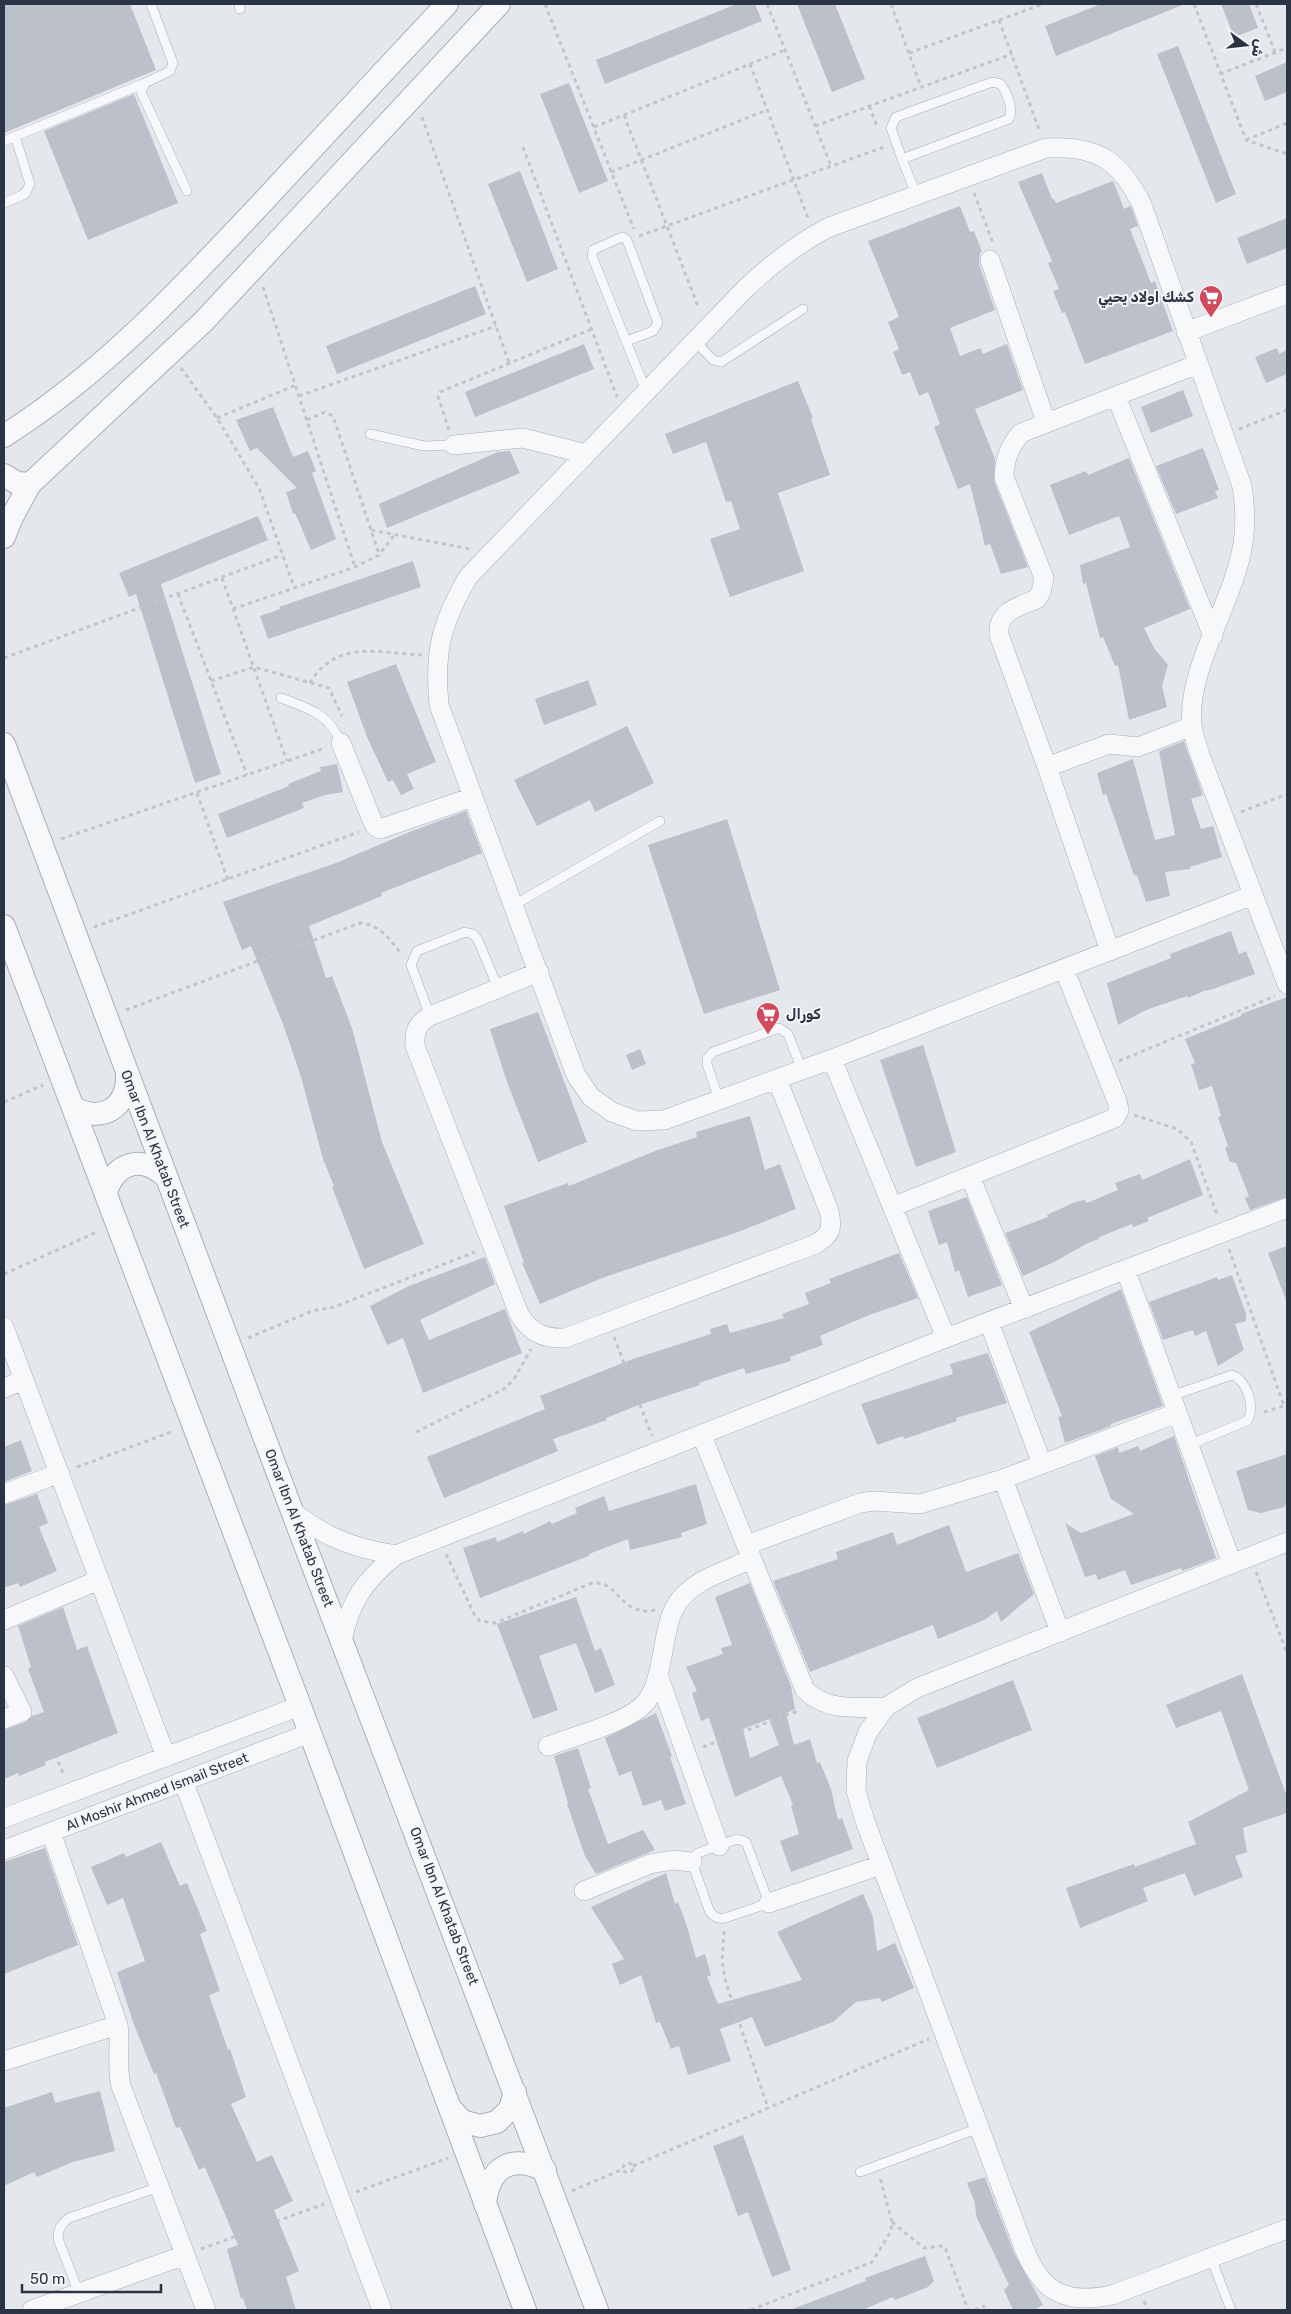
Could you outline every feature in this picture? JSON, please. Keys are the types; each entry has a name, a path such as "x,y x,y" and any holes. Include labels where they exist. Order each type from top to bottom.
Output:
{"street":[{"path":"4,436 36,415 119,348 175,296 447,4"},
{"path":"4,537 12,517 30,484 204,321 499,4"},
{"path":"1253,895 802,1070 664,1120 637,1120 612,1112 591,1097 576,1075 439,705 436,672 440,638 451,606 468,577 490,552 769,266 797,245 827,228 1046,148 1070,147 1094,152 1115,165 1132,183 1142,205 1242,486 1246,515 1243,544 1236,572 1197,678 1192,702 1192,726 1200,755 1253,895 1283,990"},
{"path":"990,260 1046,422"},
{"path":"1186,332 1287,294"},
{"path":"1110,950 1047,768 998,635 998,627 1005,613 1037,599 1044,585 1044,578 1004,477 1005,461 1010,446 1021,433 1198,364"},
{"path":"1116,396 1212,636"},
{"path":"454,445 523,438 586,454"},
{"path":"4,474 17,483 30,484"},
{"path":"1047,768 1109,744 1138,747 1192,726"},
{"path":"341,743 375,826 380,830 473,797"},
{"name":"Omar Ibn Al Khatab Street","path":"4,744 165,1176 597,2310"},
{"path":"4,926 300,1706 450,2108 468,2151 485,2204 525,2310"},
{"path":"892,1207 1115,1118 1119,1110 1104,1067 1064,969"},
{"path":"539,972 430,1016 420,1022 414,1034 415,1046 518,1314 526,1326 538,1335 551,1339 565,1338 816,1244 827,1236 832,1224 829,1211 777,1079"},
{"path":"832,1059 946,1338"},
{"path":"73,1107 91,1114 111,1110 124,1095 127,1075"},
{"path":"106,1192 109,1182 116,1173 130,1165 147,1164 157,1168 165,1176"},
{"path":"970,1176 1024,1309"},
{"path":"342,1640 348,1615 359,1592 376,1572 396,1555 659,1453 946,1338 1126,1271 1287,1208"},
{"path":"1126,1271 1232,1564"},
{"path":"989,1322 1042,1464"},
{"path":"4,1327 166,1757"},
{"path":"4,1388 24,1380"},
{"path":"548,1746 632,1714 649,1697 658,1675 673,1610 682,1597 694,1586 750,1552 860,1503 873,1501 920,1504 1003,1479 1042,1464 1174,1404"},
{"path":"702,1436 805,1690 820,1702 835,1706 886,1707"},
{"path":"4,1494 60,1473"},
{"path":"1003,1479 1060,1632"},
{"path":"292,1511 315,1529 340,1542 367,1551 396,1555"},
{"path":"1287,1542 917,1688 886,1707 868,1732 857,1761 856,1792 881,1865 1032,2269 1047,2286 1067,2297 1090,2300 1112,2294 1287,2229"},
{"path":"4,1620 99,1580"},
{"path":"658,1675 719,1846"},
{"path":"4,1676 22,1712 4,1718"},
{"path":"4,1818 300,1706"},
{"name":"Al Moshir Ahmed Ismail Street","path":"4,1850 184,1783 310,1733"},
{"path":"184,1783 382,2310"},
{"path":"51,1832 118,2025 120,2081 206,2310"},
{"path":"584,1891 650,1864 667,1861 692,1862"},
{"path":"769,1903 881,1865"},
{"path":"4,2061 118,2025"},
{"path":"450,2108 462,2121 471,2124 480,2126 497,2122 510,2109 515,2092"},
{"path":"485,2204 487,2187 496,2172 512,2163 529,2163 544,2170"},
{"path":"32,2310 185,2255"}],"lane":[{"path":"4,141 145,84 167,73 173,62 152,4"},
{"path":"902,159 1008,119 1011,114 1010,108 1001,84 992,82 896,117 891,128 902,159 916,194"},
{"path":"145,84 142,87 142,97 187,190"},
{"path":"4,203 25,194 30,184 15,136"},
{"path":"627,341 653,331 658,323 627,240 622,237 596,248 592,253 646,392"},
{"path":"701,335 713,360 721,362 803,309"},
{"path":"370,434 424,446 454,445"},
{"path":"281,698 326,718 336,729 341,743"},
{"path":"514,905 660,821"},
{"path":"430,1016 411,965 417,951 465,932 473,934 478,940 498,988"},
{"path":"719,1100 707,1059 713,1052 779,1028 788,1034 802,1070"},
{"path":"1174,1404 1232,1375 1239,1377 1244,1382 1252,1409 1251,1416 1241,1424 1189,1445"},
{"path":"737,1838 746,1842 769,1903 725,1918 712,1916 692,1862 698,1853 737,1838"},
{"path":"860,2172 979,2128"},
{"path":"79,2293 58,2239 58,2230 62,2223 69,2218 159,2187"},
{"path":"1211,2258 1231,2310"}],"path":[{"path":"545,4 637,237"},
{"path":"767,4 831,166"},
{"path":"891,4 921,87"},
{"path":"909,53 1043,4"},
{"path":"1194,4 1246,140 1287,154"},
{"path":"1256,4 1275,52"},
{"path":"999,20 1046,148"},
{"path":"1220,74 1287,48"},
{"path":"594,127 785,50"},
{"path":"815,126 1012,54"},
{"path":"750,64 814,235"},
{"path":"414,95 509,363"},
{"path":"611,172 767,110"},
{"path":"624,115 667,226 701,335"},
{"path":"1246,140 1287,124"},
{"path":"523,147 624,414"},
{"path":"627,240 885,147"},
{"path":"967,176 991,232 993,242 990,260"},
{"path":"256,265 355,567"},
{"path":"299,396 496,326"},
{"path":"454,445 439,403 438,397 440,392 592,329"},
{"path":"171,353 217,418 259,488 294,588"},
{"path":"217,418 296,385"},
{"path":"1225,434 1287,410"},
{"path":"307,420 325,412 333,416 379,555"},
{"path":"371,530 490,552"},
{"path":"233,609 355,567 379,555 395,534"},
{"path":"4,658 282,555"},
{"path":"222,578 287,762"},
{"path":"178,594 246,775"},
{"path":"310,683 317,671 327,661 346,653 438,655"},
{"path":"42,846 341,743"},
{"path":"197,792 228,880"},
{"path":"1224,818 1287,794"},
{"path":"75,934 375,826"},
{"path":"106,1018 360,924 370,924 380,928 411,965"},
{"path":"1104,1067 1283,990"},
{"path":"4,1102 61,1077"},
{"path":"1119,1110 1168,1126 1185,1135 1191,1142 1286,1406 1251,1416"},
{"path":"4,1274 117,1223"},
{"path":"230,1346 312,1311 334,1307 492,1245"},
{"path":"608,1322 659,1453"},
{"path":"416,1432 504,1389 518,1373 538,1335"},
{"path":"60,1473 193,1424"},
{"path":"439,1538 475,1616 487,1623 495,1623 592,1583 602,1582 610,1586 619,1598 640,1611 673,1610"},
{"path":"1250,1557 1287,1653"},
{"path":"686,1753 820,1702"},
{"path":"22,1712 37,1716 44,1724 70,1793"},
{"path":"725,1918 722,1961 726,1983 768,2108"},
{"path":"555,2198 623,2170 627,2164 633,2166 944,2032"},
{"path":"623,2170 630,2173 633,2166"},
{"path":"751,2310 762,2308 872,2262 892,2231 892,2222 876,2166"},
{"path":"892,2222 924,2248 940,2246 945,2248 968,2310"},
{"path":"975,2310 985,2306"}],"building":[{"path":"4,4 130,4 156,70 4,133"},
{"path":"737,4 755,4 762,21 605,84 596,60"},
{"path":"797,4 835,4 865,79 832,92"},
{"path":"1101,4 1185,4 1056,56 1045,26"},
{"path":"1221,4 1249,4 1258,28 1234,37"},
{"path":"1178,46 1236,194 1216,203 1157,54"},
{"path":"1287,62 1287,92 1265,101 1255,76"},
{"path":"569,83 608,181 579,193 540,94"},
{"path":"134,94 178,203 88,240 44,131"},
{"path":"520,171 558,269 527,282 488,184"},
{"path":"1042,173 1052,199 1056,203 1113,181 1124,209 1130,206 1132,209 1138,226 1130,229 1151,283 1155,281 1173,331 1085,364 1065,312 1062,313 1053,291 1059,289 1048,263 1052,261 1018,182"},
{"path":"960,206 970,232 974,231 982,252 980,253 979,264 995,310 950,328 960,356 980,348 983,354 1007,344 1023,390 975,409 995,459 994,481 1028,567 1001,574 990,544 985,546 970,484 958,489 934,427 940,424 928,392 919,396 910,372 902,375 893,352 899,349 888,322 899,317 868,241"},
{"path":"1287,218 1287,248 1247,264 1237,238"},
{"path":"475,286 486,314 337,374 326,346"},
{"path":"584,344 594,369 475,417 465,392"},
{"path":"1277,348 1279,354 1287,350 1287,374 1266,383 1255,357"},
{"path":"798,381 813,418 811,419 830,475 778,493 804,571 730,597 710,539 740,529 731,501 726,502 706,442 673,454 665,434"},
{"path":"1183,390 1193,416 1151,433 1141,407"},
{"path":"273,407 293,457 308,451 316,471 312,473 336,539 311,550 295,513 293,514 286,492 297,488 257,448 250,451 236,420"},
{"path":"1203,448 1219,490 1215,491 1218,498 1176,514 1156,466"},
{"path":"510,451 520,473 387,528 379,504 498,452"},
{"path":"1129,458 1190,609 1144,628 1154,648 1168,665 1162,686 1167,707 1129,720 1118,665 1115,666 1103,637 1100,638 1086,583 1083,584 1080,565 1130,547 1119,516 1069,535 1050,485 1086,471 1088,475"},
{"path":"258,516 268,540 161,584 221,774 195,783 136,594 129,597 119,573"},
{"path":"413,561 421,587 268,639 260,616 280,609 279,607"},
{"path":"396,664 436,762 407,774 414,789 401,795 393,780 388,782 367,737 347,682"},
{"path":"588,680 597,705 544,725 535,699"},
{"path":"627,726 654,783 595,812 590,800 537,826 514,780"},
{"path":"1184,741 1203,795 1191,799 1201,829 1213,826 1222,857 1190,867 1190,869 1165,872 1170,896 1146,902 1137,875 1134,875 1106,794 1103,795 1097,773 1133,759 1155,840 1175,835 1159,751"},
{"path":"337,764 343,792 325,795 302,803 304,808 227,838 218,814 289,786 288,784 321,771 320,767"},
{"path":"466,811 482,853 381,893 382,896 309,926 326,978 332,976 352,1028 382,1142 424,1244 364,1269 332,1187 334,1186 323,1159 301,1077 283,1024 251,946 242,950 223,902 336,863"},
{"path":"727,819 780,990 704,1014 648,845"},
{"path":"1231,931 1239,954 1246,951 1255,974 1188,998 1187,996 1146,1010 1118,1025 1107,983 1171,958 1170,954"},
{"path":"1287,997 1287,1197 1250,1210 1245,1198 1249,1196 1236,1163 1230,1162 1225,1148 1228,1146 1218,1117 1221,1116 1212,1086 1199,1090 1191,1064 1195,1063 1185,1039 1241,1016 1241,1014"},
{"path":"538,1012 587,1142 538,1162 507,1082 490,1029"},
{"path":"923,1045 956,1152 916,1167 880,1060"},
{"path":"640,1049 646,1064 632,1070 626,1055"},
{"path":"750,1116 765,1170 780,1164 796,1209 738,1232 602,1278 540,1304 522,1263 524,1263 504,1206 568,1183 569,1186 655,1151 697,1137 696,1132"},
{"path":"1190,1159 1203,1195 1147,1218 1149,1221 1133,1227 1132,1224 1099,1237 1099,1239 1023,1276 1005,1233 1048,1217 1047,1215 1073,1203 1084,1200 1087,1203 1118,1190 1115,1183 1140,1174 1142,1180"},
{"path":"967,1197 1002,1285 968,1297 959,1270 955,1272 947,1242 939,1245 928,1211"},
{"path":"1287,1246 1287,1300 1286,1300 1268,1253"},
{"path":"899,1253 918,1298 869,1315 820,1336 823,1345 790,1357 791,1361 746,1374 744,1368 636,1406 606,1418 607,1420 553,1439 558,1451 444,1498 427,1457 545,1409 540,1396 630,1360 711,1334 710,1329 727,1324 730,1333 784,1318 782,1314 809,1304 805,1293 831,1283 829,1279"},
{"path":"485,1257 495,1284 420,1320 429,1340 505,1309 522,1353 423,1393 403,1338 387,1345 370,1306 409,1286"},
{"path":"1232,1275 1246,1314 1246,1321 1235,1324 1244,1350 1218,1366 1206,1331 1195,1336 1193,1330 1163,1340 1149,1302 1217,1277 1218,1280"},
{"path":"1121,1289 1163,1406 1111,1424 1111,1426 1065,1443 1058,1417 1062,1416 1029,1332"},
{"path":"988,1353 1007,1403 956,1418 957,1421 904,1439 903,1436 877,1445 861,1404 953,1374 950,1364"},
{"path":"1174,1436 1216,1558 1182,1571 1181,1568 1131,1585 1125,1570 1098,1580 1096,1574 1085,1577 1065,1523 1081,1533 1134,1514 1111,1499 1095,1456 1118,1447 1119,1453 1138,1446 1140,1451"},
{"path":"21,1440 32,1471 4,1482 4,1447"},
{"path":"1287,1454 1287,1500 1284,1507 1261,1513 1248,1510 1236,1471"},
{"path":"696,1484 707,1524 681,1533 682,1537 630,1550 628,1539 480,1598 463,1548 496,1537 497,1542 523,1531 524,1534 550,1521 552,1524 577,1513 575,1508 604,1496 609,1511"},
{"path":"37,1494 48,1523 39,1527 57,1571 20,1587 18,1583 4,1588 4,1505"},
{"path":"949,1525 966,1572 1018,1553 1034,1594 1001,1622 997,1611 984,1620 938,1639 933,1625 810,1672 773,1581 838,1559 836,1552 893,1532 897,1545"},
{"path":"750,1583 791,1686 795,1709 786,1713 794,1745 810,1739 817,1763 820,1762 831,1789 838,1820 842,1818 853,1849 791,1872 780,1841 799,1834 791,1806 793,1805 781,1776 735,1797 709,1718 701,1721 692,1693 697,1691 686,1667 723,1654 721,1648 732,1645 715,1597","holes":["769,1719 779,1745 750,1758 743,1729"]},
{"path":"576,1597 595,1651 601,1648 615,1685 595,1693 576,1643 539,1656 558,1710 533,1719 497,1624"},
{"path":"63,1607 77,1650 87,1646 118,1733 45,1762 46,1765 19,1776 18,1773 4,1779 4,1730 26,1722 32,1716 44,1712 28,1669 31,1667 18,1626"},
{"path":"1242,1674 1287,1797 1287,1813 1243,1828 1247,1852 1235,1856 1243,1877 1194,1896 1185,1873 1143,1888 1148,1901 1080,1928 1066,1888 1134,1864 1135,1867 1196,1844 1188,1822 1249,1790 1221,1711 1176,1728 1166,1705"},
{"path":"1013,1680 1032,1730 937,1768 917,1718"},
{"path":"656,1713 672,1756 670,1757 686,1804 665,1811 661,1800 643,1806 631,1771 619,1776 605,1738"},
{"path":"578,1748 591,1788 588,1789 608,1844 643,1830 655,1850 596,1874 585,1856 567,1804 554,1756"},
{"path":"161,1842 180,1886 187,1883 207,1931 200,1934 220,1991 209,1995 246,2097 231,2104 257,2162 272,2155 293,2201 274,2210 299,2271 286,2277 296,2310 247,2310 243,2298 241,2299 227,2249 238,2245 205,2167 199,2170 180,2127 176,2128 156,2073 154,2074 133,2022 117,1972 145,1961 123,1898 107,1905 91,1867 124,1853 126,1857"},
{"path":"45,1848 78,1945 4,1974 4,1862"},
{"path":"666,1873 675,1904 678,1902 686,1923 696,1958 705,1954 711,1975 707,1977 718,2004 802,1980 777,1932 863,1894 873,1917 877,1951 895,1943 914,1988 882,2002 880,1998 856,2002 833,2022 765,2047 752,2017 720,2029 731,2061 688,2075 679,2046 671,2049 660,2022 656,2023 641,1975 620,1985 612,1964 624,1959 591,1907"},
{"path":"100,2091 115,2151 73,2162 37,2177 34,2172 4,2186 4,2108 52,2092 55,2103"},
{"path":"743,2135 791,2270 772,2277 748,2212 738,2216 713,2146"},
{"path":"985,2177 1014,2253 1043,2305 1034,2310 1013,2310 1004,2290 1009,2285 976,2216 975,2203 967,2183"},
{"path":"925,2256 934,2281 928,2287 895,2300 893,2297 862,2310 790,2310 866,2281 865,2278"}],"place":[{"name":"كشك اولاد يحيي","path":"1211,318"},
{"name":"كورال","path":"768,1035"}]}
